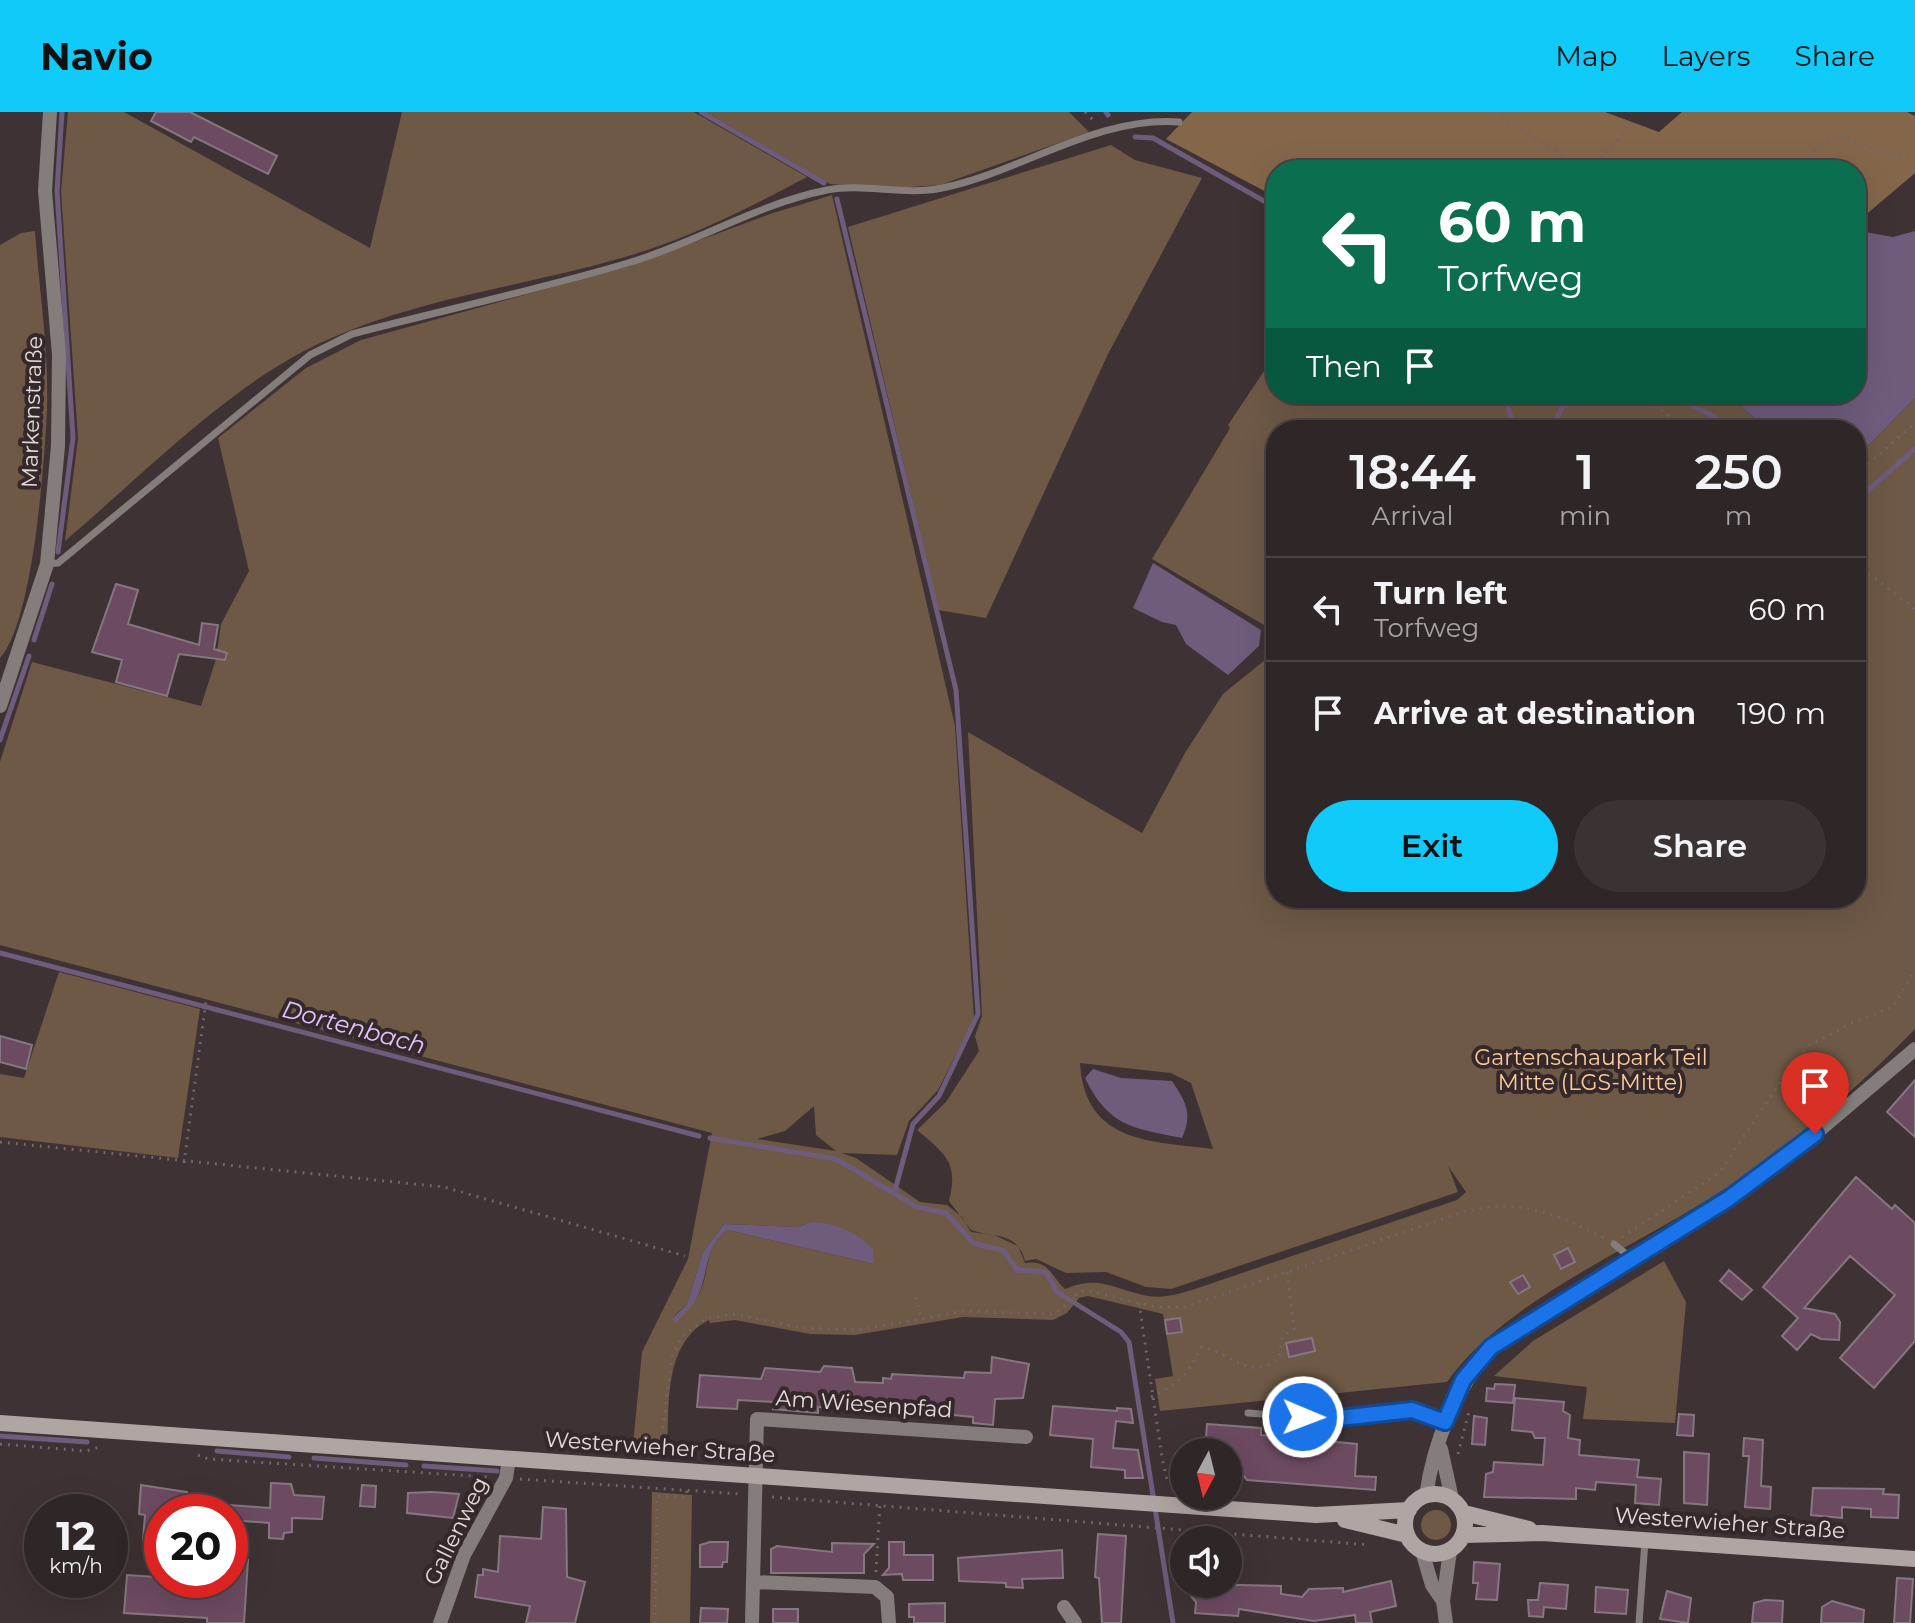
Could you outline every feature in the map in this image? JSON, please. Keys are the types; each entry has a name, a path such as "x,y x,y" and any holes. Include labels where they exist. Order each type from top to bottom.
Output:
{"main road":[{"name":"Westerwieher Straße","path":"0,1423 1316,1515 1409,1510"},
{"path":"1426,1496 1452,1499 1464,1513 1463,1535 1450,1551 1436,1554 1422,1551 1407,1535 1409,1510 1426,1496"},
{"name":"Westerwieher Straße","path":"1464,1513 1542,1533"},
{"name":"Westerwieher Straße","path":"1316,1515 1407,1535"},
{"name":"Westerwieher Straße","path":"1463,1535 1542,1533 1915,1559"}],"street":[{"name":"Markenstraße","path":"0,706 47,564 58,446 59,355 45,191 50,112"},
{"path":"1426,1496 1445,1422 1463,1380 1491,1347 1740,1190 1815,1134 1915,1049"},
{"name":"Am Wiesenpfad","path":"754,1476 757,1419 1026,1437"},
{"path":"1440,1440 1444,1476 1452,1499"},
{"name":"Gallenweg","path":"440,1623 464,1555 506,1478 509,1459"},
{"path":"752,1623 754,1476"},
{"path":"1422,1551 1432,1585 1443,1601"},
{"path":"1446,1623 1443,1601 1450,1551"},
{"path":"753,1582 875,1587 887,1597 889,1623"},
{"path":"1064,1607 1075,1623"}],"lane":[{"path":"47,564 58,563 310,355 352,334 629,262 772,205 829,190 856,188 896,192 942,188 1105,132 1151,120 1179,122"},
{"path":"1614,1244 1631,1259"},
{"path":"1248,1413 1330,1419 1412,1410 1445,1422"},
{"path":"1639,1623 1645,1539"}],"path":[{"path":"1494,112 1571,160"},
{"path":"1597,160 1624,134"},
{"path":"1802,160 1837,134 1886,155 1915,156"},
{"path":"1655,404 1673,420"},
{"path":"1866,468 1915,423"},
{"path":"1866,572 1915,609"},
{"path":"660,1455 672,1357 682,1336 705,1319 734,1314 802,1328 860,1330 963,1311 1050,1314 1066,1306 1080,1291 1094,1291 1166,1308 1185,1307 1463,1212 1505,1204 1531,1208 1575,1223 1614,1244 1719,1173 1791,1066 1810,1045 1852,1023 1893,1007 1915,970"},
{"path":"184,1163 206,1001"},
{"path":"0,1142 444,1187 685,1256"},
{"path":"1151,1397 1176,1386 1191,1370 1201,1347 1211,1348 1246,1368 1272,1364 1279,1358 1282,1337 1294,1329 1287,1271"},
{"path":"916,1297 921,1318"},
{"path":"1139,1302 1151,1397 1170,1484"},
{"path":"0,1444 86,1451 107,1445"},
{"path":"190,1450 208,1459 754,1495 1382,1545"},
{"path":"875,1587 881,1484"},
{"path":"655,1623 657,1496 686,1497 687,1491"}],"green space":[{"path":"68,112 124,112 370,248 402,112 694,112 807,177 718,222 649,250 423,306 383,318 306,350 243,389 212,413 65,541 78,438 61,191"},
{"path":"706,112 1069,112 1089,132 940,185 895,188 830,184"},
{"path":"1111,145 1135,160 1202,178 1108,354 986,618 938,610 848,227"},
{"name":"Gartenschaupark Teil Mitte (LGS-Mitte)","path":"832,195 955,726 974,1019 938,1090 909,1121 897,1155 841,1153 856,1158 920,1202 947,1205 960,1215 949,1201 952,1177 947,1160 917,1130 946,1102 979,1051 975,1036 982,1016 968,732 1142,833 1185,753 1223,694 1266,659 1266,908 1866,908 1866,448 1915,398 1915,1029 1841,1100 1788,1143 1704,1202 1531,1304 1470,1354 1447,1382 1160,1411 1155,1379 1173,1376 1163,1314 1088,1296 1079,1298 1067,1313 1053,1320 963,1317 855,1335 810,1334 735,1320 710,1323 709,1320 694,1331 675,1362 669,1400 667,1458 632,1455 642,1352 688,1259 712,1133 0,945 0,762 32,662 201,706 216,659 221,624 249,571 218,438 306,368 361,340 630,266 773,213","holes":["1080,1063 1171,1073 1191,1083 1213,1149 1145,1140 1108,1124 1094,1109 1085,1090","814,1106 816,1135 836,1151 757,1139 785,1131","1448,1166 1466,1192 1457,1200 1168,1296 1143,1295 1096,1283 1065,1289 1044,1266 1025,1263 1019,1248 1025,1261 1036,1259 1066,1273 1106,1272 1146,1287 1171,1289 1458,1192","811,1222 874,1264 728,1230 720,1236 711,1252 697,1298 672,1318 687,1304 703,1252 724,1224 799,1227"]},
{"path":"35,231 47,364 43,464 29,577 11,639 0,658 0,245 21,233"},
{"path":"1266,368 1266,404 1738,404 1757,420 1266,420 1266,626 1152,559 1230,428 1228,425"},
{"path":"59,972 200,1009 178,1158 0,1137 0,1074 24,1078"},
{"path":"1664,1261 1686,1302 1675,1423 1583,1419 1587,1387 1494,1376 1533,1341"},
{"path":"652,1492 692,1495 690,1623 650,1623"},
{"path":"1436,1510 1447,1514 1451,1525 1447,1536 1436,1540 1425,1536 1421,1525 1425,1514"}],"shaded area":[{"path":"1192,112 1605,112 1659,132 1682,112 1907,112 1915,116 1915,173 1866,215 1866,160 1266,160 1266,192 1166,139"},
{"path":"1915,231 1915,398 1866,448 1866,420 1757,420 1738,404 1866,404 1866,232 1893,237"},
{"path":"1153,563 1261,630 1259,646 1228,675 1186,644 1176,625 1133,608"},
{"path":"1093,1069 1121,1078 1172,1081 1186,1108 1187,1122 1182,1138 1136,1128 1113,1116 1103,1107 1085,1078"},
{"path":"811,1222 837,1226 860,1238 873,1249 874,1264 728,1230 720,1236 711,1252 695,1301 676,1323 672,1319 687,1304 703,1252 724,1224 799,1227"}],"building":[{"path":"156,112 190,112 277,156 268,174 194,137 191,142 151,121"},
{"path":"116,584 138,590 128,624 199,645 202,623 218,625 214,649 227,653 225,660 179,654 167,696 116,682 122,660 92,652"},
{"path":"0,1036 32,1045 26,1069 0,1062"},
{"path":"1915,1080 1915,1137 1887,1112"},
{"path":"1856,1177 1892,1209 1895,1205 1915,1223 1915,1341 1874,1388 1840,1358 1895,1295 1850,1256 1804,1308 1835,1314 1840,1322 1839,1340 1821,1339 1811,1334 1797,1350 1782,1336 1798,1318 1763,1287"},
{"path":"1568,1248 1575,1262 1561,1269 1554,1255"},
{"path":"1729,1270 1752,1290 1742,1300 1720,1281"},
{"path":"1523,1275 1530,1287 1518,1294 1510,1282"},
{"path":"1180,1318 1182,1332 1167,1334 1165,1320"},
{"path":"1312,1338 1315,1351 1289,1357 1286,1343"},
{"path":"992,1357 1029,1364 1023,1398 995,1399 993,1425 973,1423 973,1417 934,1413 934,1410 818,1407 818,1413 773,1409 774,1402 738,1400 737,1409 697,1407 700,1375 761,1379 765,1368 820,1372 824,1366 852,1368 855,1382 883,1383 883,1378 891,1379 892,1374 964,1378 965,1372 991,1373"},
{"path":"1495,1384 1515,1385 1513,1403 1486,1401 1487,1388 1494,1389"},
{"path":"1515,1398 1564,1402 1563,1411 1570,1415 1568,1438 1580,1440 1579,1455 1639,1460 1637,1477 1661,1479 1659,1505 1635,1503 1636,1485 1596,1482 1595,1490 1576,1488 1576,1499 1484,1497 1486,1474 1493,1472 1494,1462 1543,1465 1545,1438 1535,1438 1532,1432 1512,1430"},
{"path":"1053,1406 1117,1411 1117,1408 1131,1409 1133,1423 1116,1421 1113,1448 1138,1450 1143,1478 1125,1478 1125,1470 1091,1467 1093,1439 1050,1435"},
{"path":"1679,1414 1694,1415 1693,1436 1677,1435"},
{"path":"1474,1416 1487,1418 1485,1445 1472,1444"},
{"path":"1207,1424 1261,1428 1261,1435 1357,1444 1355,1476 1376,1477 1375,1490 1247,1480 1242,1474 1242,1438 1206,1438"},
{"path":"1744,1438 1763,1440 1761,1486 1771,1487 1770,1509 1745,1507 1749,1456 1743,1456"},
{"path":"1684,1452 1709,1454 1707,1505 1684,1503"},
{"path":"271,1483 291,1484 294,1495 324,1497 322,1519 292,1518 292,1532 284,1533 283,1539 269,1538 269,1523 248,1521 248,1506 270,1508"},
{"path":"141,1485 187,1492 144,1494 144,1515 139,1514"},
{"path":"362,1485 376,1486 375,1507 360,1506"},
{"path":"1813,1488 1884,1489 1883,1494 1899,1495 1898,1518 1871,1517 1871,1509 1842,1507 1842,1518 1811,1515"},
{"path":"408,1493 459,1494 453,1518 407,1513"},
{"path":"543,1507 566,1509 567,1577 585,1582 575,1623 526,1623 530,1606 475,1597 478,1575 483,1575 483,1569 498,1572 500,1536 541,1539"},
{"path":"1098,1534 1126,1536 1121,1623 1102,1623 1099,1578 1095,1577"},
{"path":"728,1542 727,1562 723,1562 722,1567 700,1567 700,1545"},
{"path":"889,1542 904,1542 904,1555 933,1555 933,1580 903,1580 902,1574 883,1575 889,1568"},
{"path":"832,1543 874,1544 864,1554 864,1573 771,1573 771,1549 777,1546 832,1552"},
{"path":"1062,1550 1063,1578 1022,1579 1023,1588 1006,1587 1006,1583 959,1581 958,1558"},
{"path":"1474,1562 1500,1564 1497,1600 1476,1599 1478,1583 1473,1583"},
{"path":"128,1575 144,1576 144,1598 246,1598 244,1623 207,1623 207,1618 124,1613 125,1598 128,1598"},
{"path":"1897,1578 1913,1579 1910,1623 1894,1623"},
{"path":"1391,1581 1396,1606 1370,1612 1372,1623 1356,1623 1355,1615 1314,1621 1239,1609 1238,1616 1195,1613 1196,1602 1193,1598 1242,1598 1242,1585 1281,1586 1281,1594 1302,1597 1309,1589 1343,1588 1343,1592"},
{"path":"1540,1583 1568,1585 1566,1609 1544,1607 1543,1617 1529,1616 1528,1600 1538,1600"},
{"path":"1596,1587 1628,1590 1626,1614 1595,1612"},
{"path":"1667,1591 1691,1598 1688,1623 1660,1619"},
{"path":"1783,1601 1782,1623 1752,1623 1754,1603"},
{"path":"1832,1601 1864,1610 1863,1623 1821,1623 1822,1607"},
{"path":"945,1603 945,1623 914,1623 914,1617 909,1617 909,1604"},
{"path":"701,1608 728,1609 727,1623 700,1623"},
{"path":"773,1609 798,1609 798,1623 773,1623"}],"waterway":[{"path":"58,552 73,438 57,191 62,112"},
{"path":"701,112 824,183"},
{"path":"1135,137 1153,138 1266,202"},
{"path":"837,199 956,690 978,1014 939,1096 913,1124 894,1194"},
{"path":"1507,404 1512,420"},
{"path":"1555,420 1568,404"},
{"path":"1690,404 1717,420"},
{"path":"1866,492 1915,449"},
{"path":"34,640 52,584"},
{"path":"0,740 29,656"},
{"name":"Dortenbach","path":"0,953 699,1136"},
{"name":"Dortenbach","path":"710,1138 836,1159 917,1207 946,1213 973,1243 1004,1251 1017,1270 1046,1272 1057,1292 1121,1332 1129,1342 1173,1623"},
{"path":"0,1436 87,1442"},
{"path":"217,1451 289,1457"},
{"path":"314,1458 406,1465"},
{"path":"424,1466 497,1471"}],"route":[{"path":"1303,1417 1330,1419 1412,1410 1445,1422 1463,1380 1491,1347 1728,1199 1815,1134"}]}
